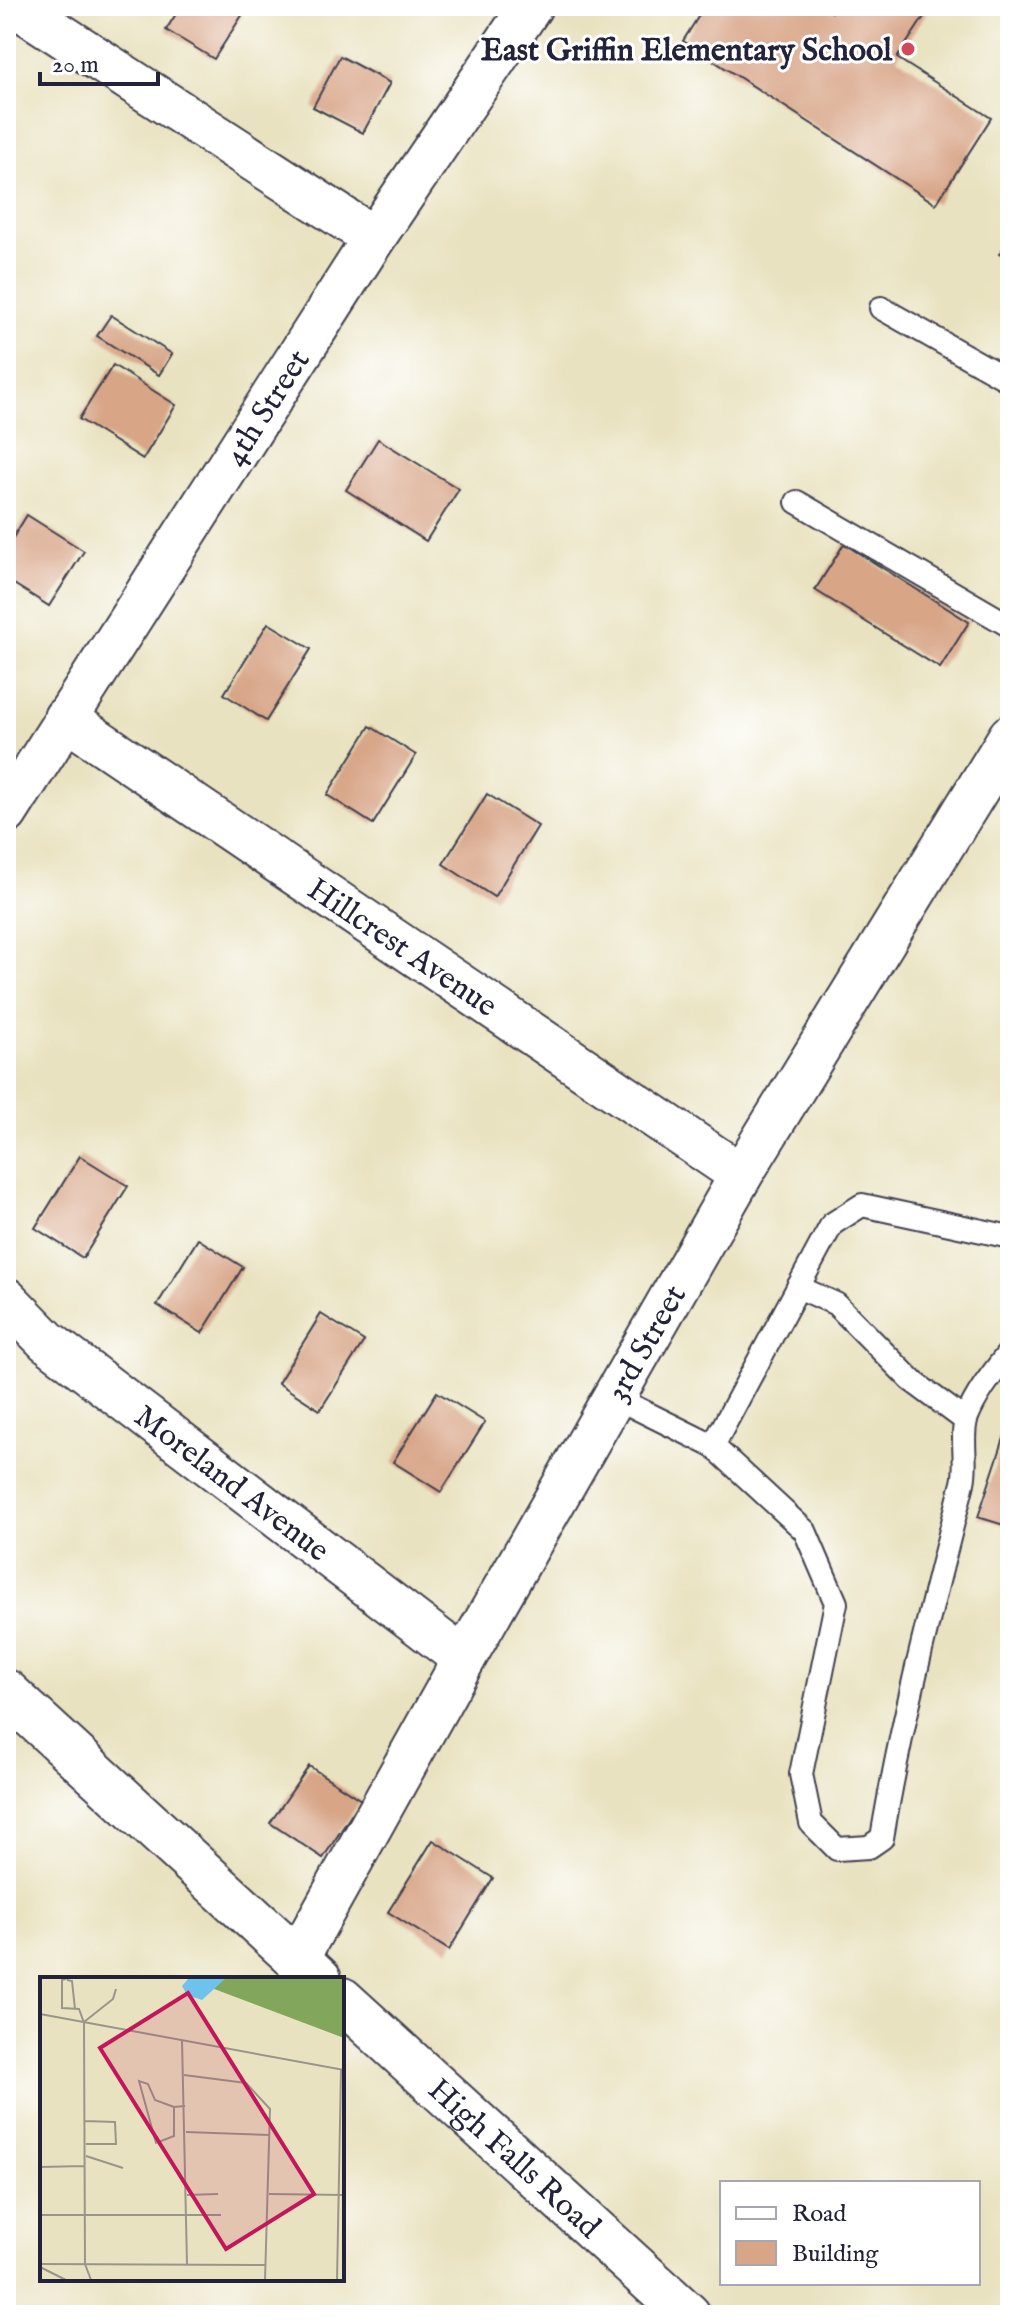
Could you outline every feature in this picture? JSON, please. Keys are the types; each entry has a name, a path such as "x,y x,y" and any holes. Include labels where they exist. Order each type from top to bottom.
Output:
{"street":[{"path":"16,6 374,238"},
{"name":"4th Street","path":"6,813 374,238 531,6"},
{"name":"Hillcrest Avenue","path":"65,718 741,1175"},
{"name":"3rd Street","path":"308,1969 464,1659 741,1175 1010,736"},
{"name":"Moreland Avenue","path":"6,1299 47,1341 464,1659"},
{"path":"6,1692 308,1969"},
{"name":"High Falls Road","path":"344,2002 688,2315"}],"lane":[{"path":"881,308 1010,381"},
{"path":"797,502 1010,626"},
{"path":"713,1446 832,1224 862,1205 1010,1237"},
{"path":"798,1287 836,1304 911,1380 965,1420"},
{"path":"614,1397 713,1446 805,1531 836,1603 801,1774 811,1823 837,1849 869,1847 882,1838 921,1649 965,1473 965,1420 982,1386 1010,1351"}],"building":[{"path":"181,6 248,6 214,59 166,30"},
{"path":"705,6 822,6 832,12 836,6 931,6 897,58 991,118 936,204 683,41"},
{"path":"340,56 390,83 363,133 313,107"},
{"path":"1010,238 1010,261 999,254"},
{"path":"111,315 172,354 159,375 97,336"},
{"path":"113,365 176,405 143,459 79,419"},
{"path":"378,439 459,489 426,541 346,490"},
{"path":"27,515 84,551 49,606 6,579 6,549"},
{"path":"844,544 969,622 940,668 815,590"},
{"path":"268,623 311,649 266,721 224,694"},
{"path":"370,726 416,755 373,824 327,795"},
{"path":"487,794 538,826 494,897 443,864"},
{"path":"80,1156 128,1186 83,1258 35,1228"},
{"path":"198,1239 243,1267 202,1333 157,1305"},
{"path":"321,1314 364,1341 320,1410 278,1383"},
{"path":"437,1392 485,1422 441,1492 393,1462"},
{"path":"1010,1423 1010,1527 978,1517"},
{"path":"309,1766 361,1800 323,1858 270,1823"},
{"path":"433,1840 493,1878 449,1950 388,1912"}],"place":[{"name":"East Griffin Elementary School","path":"908,49"}]}
